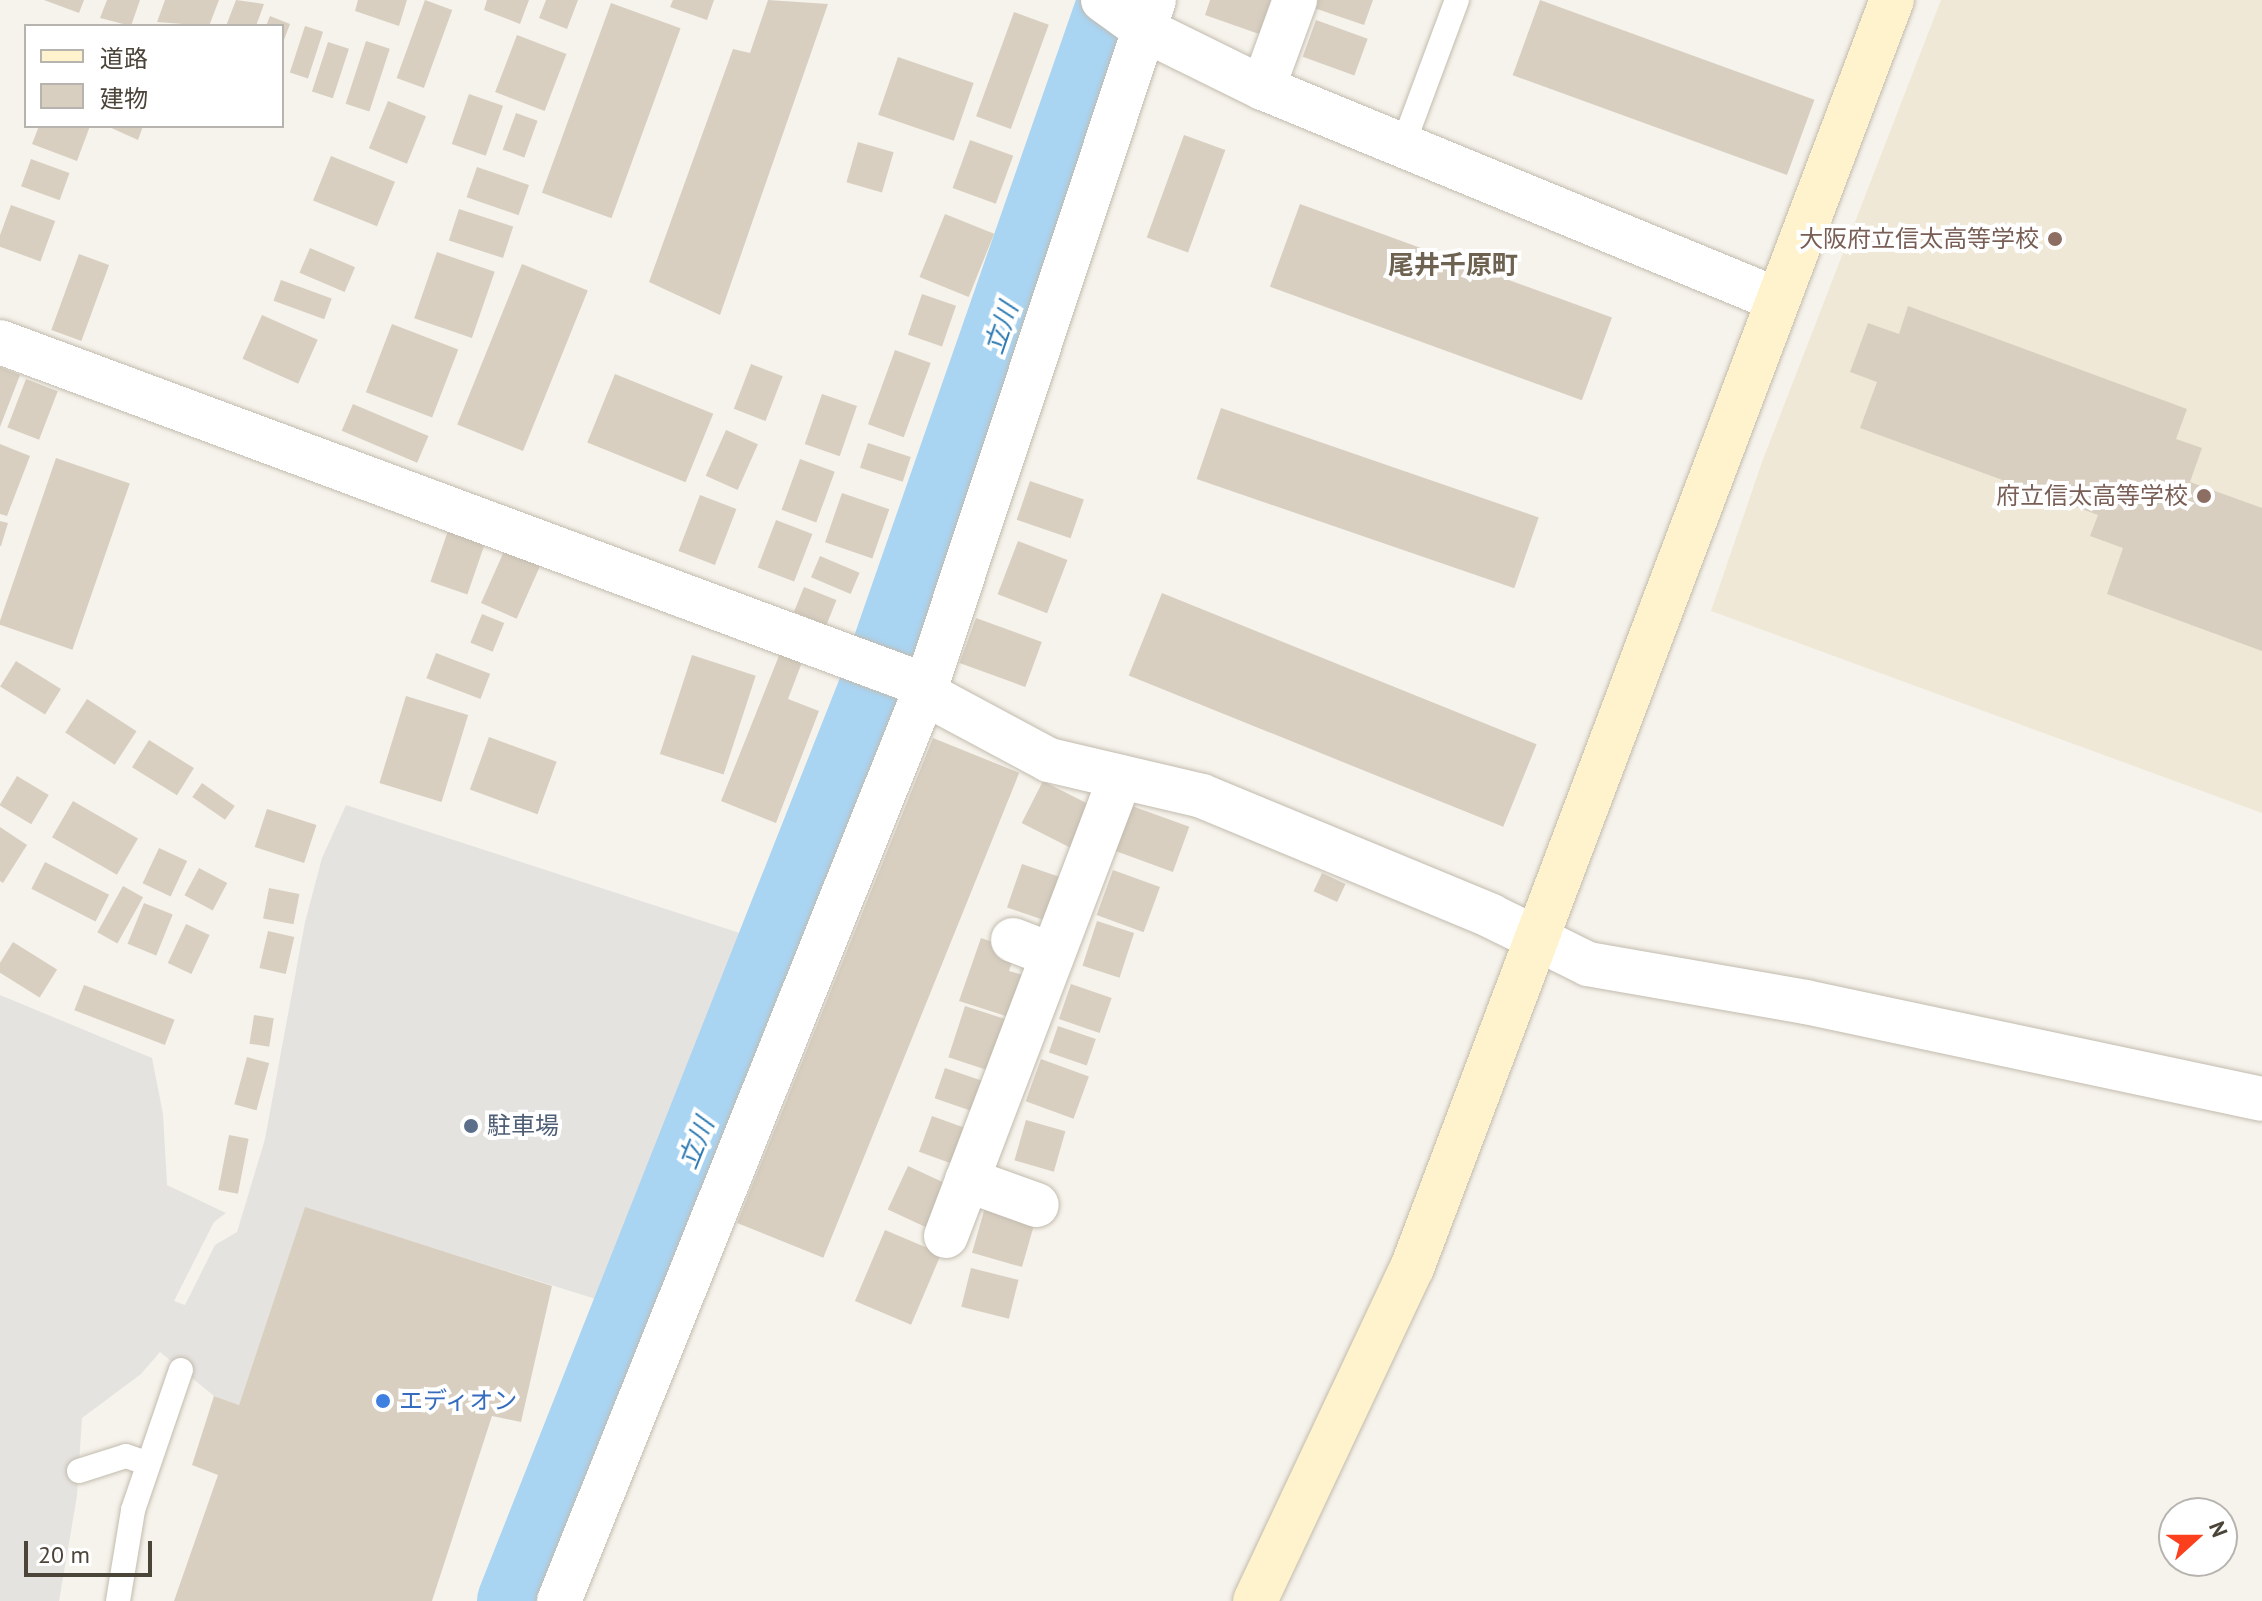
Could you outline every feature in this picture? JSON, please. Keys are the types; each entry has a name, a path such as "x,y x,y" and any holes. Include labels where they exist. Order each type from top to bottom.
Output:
{"street":[{"path":"1263,88 1295,0"},
{"path":"1255,1601 1412,1268 1892,0"},
{"path":"559,1601 918,687 1133,13 1263,88 1778,300"},
{"path":"0,342 861,662 918,687 1049,760 1202,796 1491,916 1537,943 1588,964 1806,1002 2262,1099"},
{"path":"946,1236 967,1180 1033,948 1120,777"},
{"path":"967,1180 1037,1205"}],"lane":[{"path":"1403,145 1457,0"},
{"path":"118,1601 146,1463 181,1370"},
{"path":"79,1471 126,1456 146,1463"}],"shaded area":[{"name":"大阪府立信太高等学校","path":"1941,0 2262,0 2262,813 1711,611 1762,462"},
{"name":"駐車場","path":"346,805 752,937 602,1301 305,1208 239,1405 214,1396 160,1352 141,1374 82,1418 77,1496 59,1601 0,1601 0,995 152,1058 163,1114 167,1185 226,1213 214,1222 174,1301 185,1305 215,1245 237,1232 265,1139 305,922 322,858"}],"building":[{"path":"44,0 84,0 79,13"},
{"path":"107,0 140,0 132,24 100,18"},
{"path":"165,0 219,0 210,24 157,22"},
{"path":"236,0 264,4 257,24 227,24"},
{"path":"358,0 407,0 399,26 355,11"},
{"path":"425,0 452,10 424,88 397,78"},
{"path":"487,0 529,0 520,24 484,10"},
{"path":"546,0 578,0 567,29 539,18"},
{"path":"673,0 714,0 707,20 670,7"},
{"path":"768,0 828,4 720,315 649,282 733,49 750,53"},
{"path":"1210,0 1271,0 1259,34 1205,15"},
{"path":"1316,0 1373,0 1364,25 1314,8"},
{"path":"1540,0 1814,100 1787,175 1513,75"},
{"path":"611,3 681,28 611,218 542,193"},
{"path":"1014,12 1049,25 1011,129 976,116"},
{"path":"270,16 290,24 284,40 284,24 267,24"},
{"path":"1316,20 1368,39 1354,75 1303,57"},
{"path":"305,26 323,32 308,78 290,73"},
{"path":"517,35 566,54 545,111 495,92"},
{"path":"366,41 390,49 369,111 346,104"},
{"path":"328,42 349,49 333,98 312,91"},
{"path":"898,57 974,83 954,141 878,115"},
{"path":"469,94 503,106 486,156 452,144"},
{"path":"388,101 426,116 407,164 369,148"},
{"path":"516,113 538,121 524,158 503,150"},
{"path":"38,128 89,128 77,161 32,144"},
{"path":"111,128 142,128 138,140"},
{"path":"1184,135 1225,150 1188,252 1147,237"},
{"path":"970,140 1013,156 996,204 953,188"},
{"path":"858,142 894,152 882,193 846,182"},
{"path":"331,156 395,182 377,226 313,201"},
{"path":"31,159 70,173 60,200 21,186"},
{"path":"477,167 529,185 519,215 467,197"},
{"path":"1300,204 1612,318 1582,400 1270,287"},
{"path":"11,205 55,221 40,261 0,247 0,235"},
{"path":"459,209 513,227 503,258 449,240"},
{"path":"945,214 994,234 969,297 920,277"},
{"path":"310,248 355,267 345,292 299,273"},
{"path":"437,252 495,272 472,338 414,318"},
{"path":"79,254 109,265 81,341 51,330"},
{"path":"522,264 588,291 523,451 457,424"},
{"path":"281,280 332,298 324,319 273,301"},
{"path":"922,294 956,306 942,346 908,335"},
{"path":"1908,306 2187,409 2176,439 2202,448 2190,482 2262,508 2262,651 2107,594 2123,548 2090,536 2098,515 1860,428 1877,382 1850,372 1868,323 1899,334"},
{"path":"262,315 318,340 298,384 242,359"},
{"path":"392,324 458,349 432,418 366,392"},
{"path":"895,350 931,363 904,437 868,424"},
{"path":"751,364 783,376 766,421 734,409"},
{"path":"0,367 20,375 0,427"},
{"path":"615,374 713,414 686,482 587,443"},
{"path":"26,379 58,391 39,440 7,428"},
{"path":"822,394 857,406 840,456 805,444"},
{"path":"353,404 428,436 417,463 342,431"},
{"path":"1221,408 1539,517 1514,588 1197,479"},
{"path":"726,430 758,444 738,490 706,476"},
{"path":"868,443 911,457 903,482 860,468"},
{"path":"0,444 30,456 7,516 0,514"},
{"path":"56,458 130,483 72,650 0,625"},
{"path":"800,459 835,472 816,522 782,510"},
{"path":"1030,481 1084,500 1071,538 1017,520"},
{"path":"842,493 889,509 872,558 825,542"},
{"path":"700,495 736,509 715,565 678,551"},
{"path":"776,520 812,534 794,582 758,568"},
{"path":"0,521 8,523 1,546 0,546"},
{"path":"450,525 487,538 467,594 430,582"},
{"path":"1018,541 1067,560 1047,613 998,594"},
{"path":"505,549 541,565 517,619 481,603"},
{"path":"820,556 860,573 851,594 811,577"},
{"path":"804,587 836,600 826,625 794,612"},
{"path":"1162,593 1537,744 1503,827 1129,676"},
{"path":"482,614 504,623 493,652 470,643"},
{"path":"976,618 1042,642 1025,687 960,663"},
{"path":"782,648 804,657 788,699 819,711 776,823 721,801"},
{"path":"436,653 490,674 480,699 426,678"},
{"path":"692,655 756,676 724,775 660,754"},
{"path":"16,661 61,689 45,715 0,686"},
{"path":"406,696 468,715 442,802 379,783"},
{"path":"87,699 136,731 115,765 65,733"},
{"path":"489,737 557,762 538,814 470,790"},
{"path":"933,738 1019,773 823,1258 737,1223"},
{"path":"149,740 194,768 177,795 132,767"},
{"path":"17,776 49,795 31,824 0,805"},
{"path":"1043,781 1096,808 1074,850 1022,823"},
{"path":"202,783 235,806 225,820 192,797"},
{"path":"73,801 138,838 117,875 52,837"},
{"path":"1132,806 1189,827 1173,872 1116,851"},
{"path":"267,809 316,825 304,863 255,847"},
{"path":"0,827 27,845 3,883 0,881"},
{"path":"159,848 187,861 171,896 143,883"},
{"path":"45,862 109,895 96,921 31,889"},
{"path":"1022,864 1060,877 1045,921 1007,907"},
{"path":"199,868 227,883 213,910 184,895"},
{"path":"1113,870 1160,887 1144,932 1097,915"},
{"path":"1322,873 1346,884 1337,902 1314,891"},
{"path":"123,886 143,897 117,944 97,932"},
{"path":"269,888 299,894 294,924 263,918"},
{"path":"144,903 173,915 156,955 128,944"},
{"path":"1097,921 1134,933 1120,978 1082,966"},
{"path":"186,924 210,935 191,974 168,963"},
{"path":"268,931 294,937 286,974 259,968"},
{"path":"981,938 1005,946 1013,959 1009,971 1023,975 1009,1017 959,1001"},
{"path":"13,942 57,970 40,998 0,973 0,963"},
{"path":"1071,984 1112,998 1100,1033 1059,1019"},
{"path":"84,985 175,1020 165,1045 74,1010"},
{"path":"965,1006 1010,1021 993,1072 948,1057"},
{"path":"254,1015 274,1018 269,1047 249,1044"},
{"path":"1058,1026 1096,1039 1087,1065 1049,1052"},
{"path":"247,1057 269,1063 257,1110 234,1104"},
{"path":"1041,1059 1089,1076 1074,1119 1026,1101"},
{"path":"945,1068 988,1083 978,1113 935,1098"},
{"path":"932,1116 973,1131 960,1167 919,1152"},
{"path":"1026,1120 1065,1131 1054,1172 1014,1160"},
{"path":"229,1135 249,1139 238,1194 218,1190"},
{"path":"908,1166 951,1186 930,1229 888,1210"},
{"path":"988,1197 1038,1211 1022,1267 972,1253"},
{"name":"エディオン","path":"305,1207 552,1286 521,1422 492,1416 432,1601 174,1601 218,1475 192,1465 214,1396 239,1405"},
{"path":"885,1230 941,1254 911,1325 855,1301"},
{"path":"971,1268 1019,1280 1009,1319 961,1307"}],"waterway":[{"name":"立川","path":"887,657 1116,0"},
{"name":"立川","path":"515,1601 878,685"}],"place":[{"name":"大阪府立信太高等学校","path":"2055,239"},
{"name":"府立信太高等学校","path":"2204,496"},
{"name":"駐車場","path":"471,1126"},
{"name":"エディオン","path":"383,1401"}],"district":[{"name":"尾井千原町","path":"1453,265"}]}
